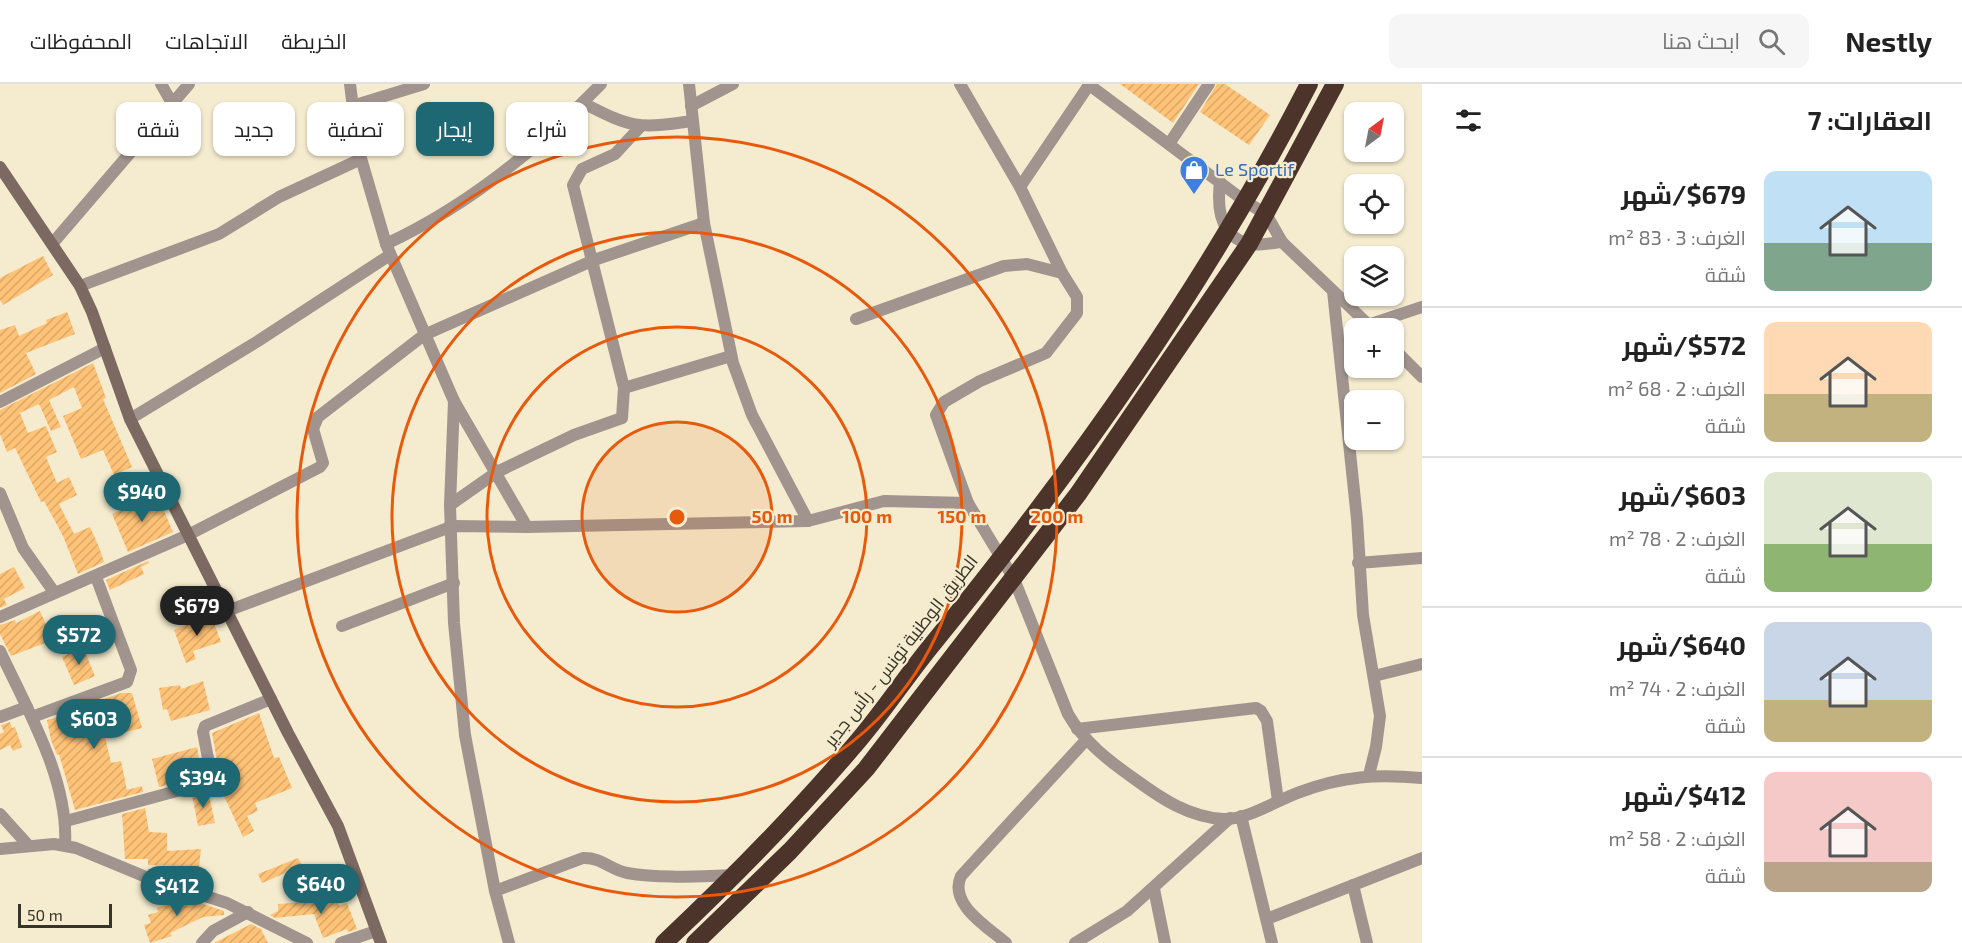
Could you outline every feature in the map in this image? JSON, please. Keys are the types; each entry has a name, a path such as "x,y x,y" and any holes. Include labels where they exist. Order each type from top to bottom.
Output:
{"highway":[{"name":"الطريق الوطنية تونس - رأس جدير","path":"664,943 788,822 855,745 1001,559 1138,372 1245,202 1309,84"},
{"path":"695,943 790,851 866,770 1115,444 1249,244 1335,84"}],"street":[{"path":"162,84 171,102"},
{"path":"173,102 189,84"},
{"path":"365,102 424,84"},
{"path":"583,102 601,84"},
{"path":"689,84 704,223 731,356 752,415 808,521"},
{"path":"691,106 733,84"},
{"path":"960,84 1020,187 1062,273 1077,297 1077,313 1046,354 980,381 944,402 938,411 937,421 968,502 1014,579 1068,714 1077,729 1086,740 1131,777 1171,804 1190,812 1236,817"},
{"path":"1020,187 1089,84 1245,202 1266,214 1282,242 1361,318"},
{"path":"1169,144 1209,84"},
{"path":"348,85 351,102"},
{"path":"588,106 640,127 692,121"},
{"path":"450,505 497,472 573,435 618,420 625,413 624,388 594,260 573,185 582,169 622,149 640,127"},
{"path":"52,244 127,156"},
{"path":"360,156 388,249 416,310 424,335 454,401 527,527"},
{"path":"130,418 258,341 415,230 472,196 523,156"},
{"path":"80,286 219,234 279,197 361,159"},
{"path":"0,167 80,286 130,418 271,699 338,826 381,943"},
{"path":"1220,182 1221,221 1227,231 1249,244 1282,242"},
{"path":"0,617 188,535 320,467 323,463 313,429 318,417 424,335 594,260 704,223"},
{"path":"856,319 1004,266 1027,264 1062,273"},
{"path":"1333,291 1357,519 1358,563 1380,716 1369,775"},
{"path":"1393,318 1422,307"},
{"path":"0,402 105,348"},
{"path":"624,388 731,356"},
{"path":"1404,360 1422,377"},
{"path":"454,401 450,505 453,526 454,623 465,735 495,891 509,943"},
{"path":"0,493 24,548 54,592"},
{"path":"227,611 453,526 527,527 808,521 885,501 968,502"},
{"path":"1358,563 1422,558"},
{"path":"0,717 29,712 127,681 130,677 131,670 96,577"},
{"path":"342,626 454,584"},
{"path":"0,651 51,764 66,821 65,845"},
{"path":"1374,676 1422,664"},
{"path":"66,821 210,782 211,774 203,732 205,726 271,699"},
{"path":"1077,729 1256,708 1262,711 1267,721 1278,801"},
{"path":"1006,943 964,904 956,889 957,883 1086,740"},
{"path":"1075,943 1127,911 1236,817 1339,780 1369,775 1422,778"},
{"path":"0,814 28,845"},
{"path":"1236,817 1272,943"},
{"path":"0,849 28,845 65,845 146,877 193,890 248,912 307,943"},
{"path":"495,891 591,857 626,873 655,876 736,875"},
{"path":"1267,920 1422,858"},
{"path":"1353,885 1367,943"},
{"path":"1154,889 1166,943"},
{"path":"202,943 213,931 248,912"},
{"path":"341,943 376,931"}],"building":[{"path":"1120,84 1199,84 1173,123"},
{"path":"1217,84 1225,84 1270,115 1249,145 1200,112"},
{"path":"43,256 53,275 3,305 0,300 0,278"},
{"path":"67,312 75,334 26,353 36,374 0,393 0,330 15,325 19,336 47,323 46,320"},
{"path":"93,363 106,398 103,399 132,467 114,475 103,450 81,459 63,416 82,408 74,387 49,400 61,427 51,431 39,404 20,413 28,433 46,426 57,452 46,457 57,483 69,477 77,495 59,504 74,534 90,527 99,547 104,562 78,574 63,536 44,501 41,502 15,448 7,452 0,434 0,410"},
{"path":"157,495 173,532 128,552 112,514"},
{"path":"148,561 149,563 141,567 144,574 110,590 106,580"},
{"path":"14,567 25,588 4,599 7,605 0,608 0,574"},
{"path":"40,611 53,640 11,656 0,634 0,625 15,620 16,623"},
{"path":"211,615 221,642 193,651 196,659 186,663 174,630"},
{"path":"83,647 95,676 74,685 62,657"},
{"path":"203,681 210,710 171,721 167,709 163,710 159,688 180,685 181,689"},
{"path":"121,693 132,693 142,728 105,737 111,763 121,761 127,790 142,786 143,792 75,810 59,754 57,755 51,740 47,720 97,707 96,702"},
{"path":"259,713 274,758 279,757 292,788 255,803 258,811 247,816 254,831 243,837 218,783 219,772 212,733"},
{"path":"10,722 12,728 15,727 22,747 13,751 10,745 0,750 0,734 4,732 1,725"},
{"path":"197,747 202,775 159,787 152,759"},
{"path":"208,791 215,823 198,826 192,795"},
{"path":"145,808 149,832 167,833 167,851 201,849 197,885 176,878 178,866 148,865 148,859 125,859 122,814"},
{"path":"298,858 302,866 262,883 258,874"},
{"path":"170,893 224,911 224,915 203,917 170,933 172,936 150,943 144,925 151,923 148,915 158,912 157,908 173,902"},
{"path":"337,899 339,906 347,903 357,929 348,932 347,929 323,938 314,914 275,918 270,915 278,911 278,904 317,901 319,906"},
{"path":"251,924 261,929 268,943 214,943"}],"place":[{"name":"Le Sportif","path":"1194,196"}]}
